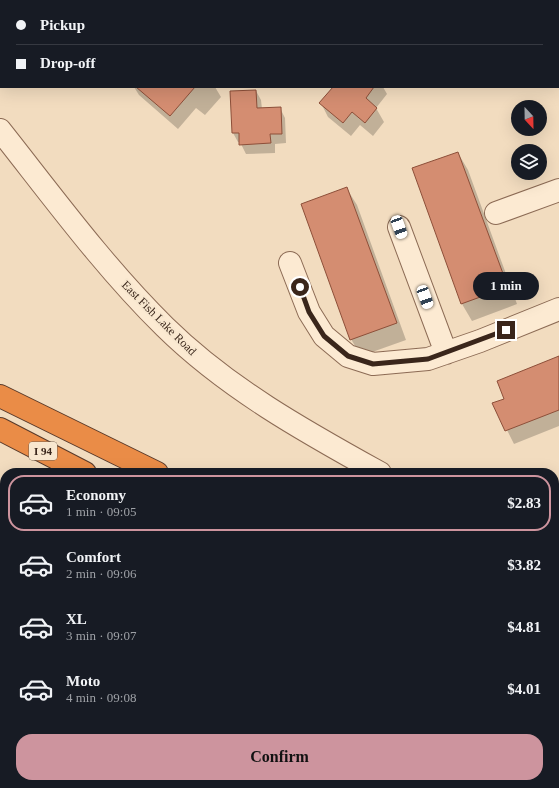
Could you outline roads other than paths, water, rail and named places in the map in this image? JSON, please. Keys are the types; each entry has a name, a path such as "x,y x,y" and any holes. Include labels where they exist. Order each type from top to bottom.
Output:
{"highway":[{"path":"0,396 147,468"},
{"name":"I 94","path":"0,428 76,468"}],"street":[{"name":"East Fish Lake Road","path":"0,130 136,298 176,337 218,372 291,423 371,468"},
{"path":"496,213 559,190"},
{"path":"399,227 446,353"},
{"path":"290,263 309,312 324,336 348,356 373,364 428,359 559,309"}]}
